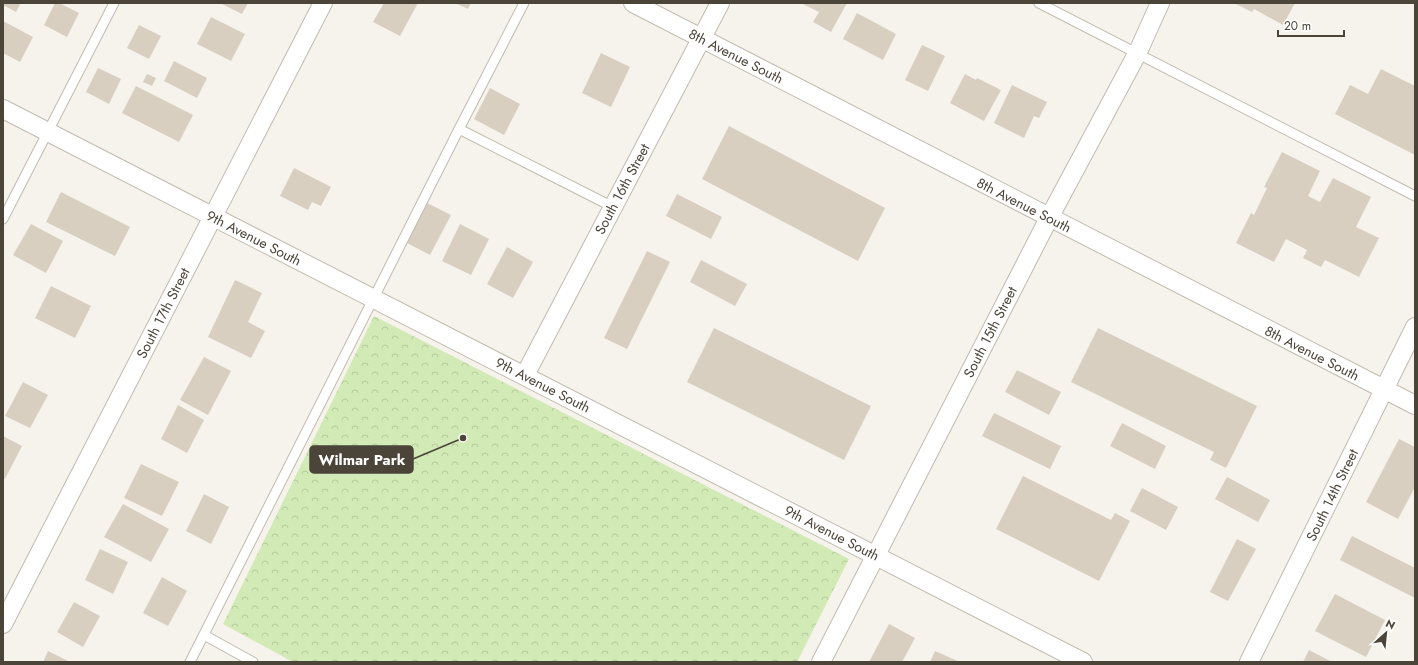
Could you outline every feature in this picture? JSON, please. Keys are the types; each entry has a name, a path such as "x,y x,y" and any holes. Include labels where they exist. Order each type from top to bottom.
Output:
{"street":[{"name":"South 17th Street","path":"3,624 323,3"},
{"name":"8th Avenue South","path":"633,3 1415,406"},
{"name":"South 16th Street","path":"524,375 720,3"},
{"name":"South 15th Street","path":"821,662 1049,218 1137,54 1160,3"},
{"name":"9th Avenue South","path":"3,109 1083,662"},
{"name":"South 14th Street","path":"1249,662 1415,327"}],"lane":[{"path":"3,219 114,3"},
{"path":"190,662 524,3"},
{"path":"1039,3 1415,196"},
{"path":"459,129 613,207"},
{"path":"204,635 253,662"}],"green space":[{"path":"374,316 849,559 797,662 293,662 223,624"}],"building":[{"path":"3,3 21,3 16,12 3,5"},
{"path":"55,3 59,3 79,13 67,37 44,25"},
{"path":"220,3 248,3 242,14"},
{"path":"384,3 418,3 400,36 373,22"},
{"path":"455,3 471,3 468,9"},
{"path":"801,3 847,3 831,32 813,22 819,12"},
{"path":"1234,3 1295,3 1283,25 1254,9 1252,12"},
{"path":"857,13 896,34 883,60 843,39"},
{"path":"211,17 245,34 231,61 197,44"},
{"path":"3,21 33,37 20,62 3,53"},
{"path":"139,25 161,36 149,59 127,48"},
{"path":"922,45 945,56 928,91 905,80"},
{"path":"601,53 630,67 611,107 582,93"},
{"path":"174,61 207,78 197,98 164,81"},
{"path":"98,68 121,79 109,104 86,92"},
{"path":"1381,69 1415,86 1415,155 1335,114 1350,85 1368,94"},
{"path":"147,74 156,78 152,86 143,82"},
{"path":"965,74 976,80 977,78 1001,90 984,121 950,103"},
{"path":"1012,85 1047,102 1039,118 1034,116 1024,138 994,123"},
{"path":"136,86 193,115 179,142 122,113"},
{"path":"490,88 520,104 504,135 474,119"},
{"path":"729,126 885,208 858,261 702,179"},
{"path":"1282,152 1320,171 1308,196 1320,202 1333,178 1371,197 1356,227 1379,238 1359,277 1325,260 1321,267 1303,258 1307,250 1286,239 1274,262 1236,243 1251,213 1254,215 1267,188 1264,187"},
{"path":"294,168 331,187 321,206 312,202 308,210 280,196"},
{"path":"61,192 130,227 115,256 46,222"},
{"path":"677,194 722,217 711,239 666,216"},
{"path":"425,202 451,215 430,255 405,242"},
{"path":"31,224 63,241 46,273 13,255"},
{"path":"460,224 489,239 471,275 442,261"},
{"path":"507,247 533,262 513,298 487,284"},
{"path":"647,251 670,262 627,349 604,338"},
{"path":"701,260 747,284 735,306 690,282"},
{"path":"235,280 262,293 248,322 265,331 251,358 208,337"},
{"path":"51,286 91,306 75,338 35,318"},
{"path":"714,328 871,406 844,460 687,382"},
{"path":"1098,328 1257,406 1226,468 1210,460 1214,452 1071,382"},
{"path":"204,357 231,371 208,415 180,400"},
{"path":"1017,370 1061,392 1049,415 1005,392"},
{"path":"23,382 48,395 30,428 5,416"},
{"path":"178,405 204,420 187,453 161,439"},
{"path":"994,413 1061,446 1050,469 982,436"},
{"path":"1122,423 1166,446 1155,469 1110,446"},
{"path":"3,436 22,446 5,479 3,478"},
{"path":"1399,439 1415,447 1415,487 1398,519 1366,502"},
{"path":"141,464 179,482 162,516 124,498"},
{"path":"1023,476 1111,520 1115,513 1130,521 1099,581 996,529"},
{"path":"1227,477 1270,500 1258,522 1215,499"},
{"path":"1142,488 1178,507 1166,530 1130,511"},
{"path":"204,494 229,507 211,544 186,531"},
{"path":"123,504 169,529 151,562 104,537"},
{"path":"1352,536 1415,568 1415,598 1340,560"},
{"path":"1237,539 1256,549 1228,601 1210,592"},
{"path":"100,549 128,562 113,594 85,580"},
{"path":"162,577 187,591 168,626 143,613"},
{"path":"1335,594 1385,620 1366,657 1315,631"},
{"path":"74,602 100,616 83,647 57,632"},
{"path":"889,624 915,638 902,662 869,662"},
{"path":"1309,650 1332,662 1303,662"},
{"path":"48,651 70,662 43,662"},
{"path":"935,651 960,662 930,662"}],"place":[{"name":"Wilmar Park","path":"463,438"}]}
